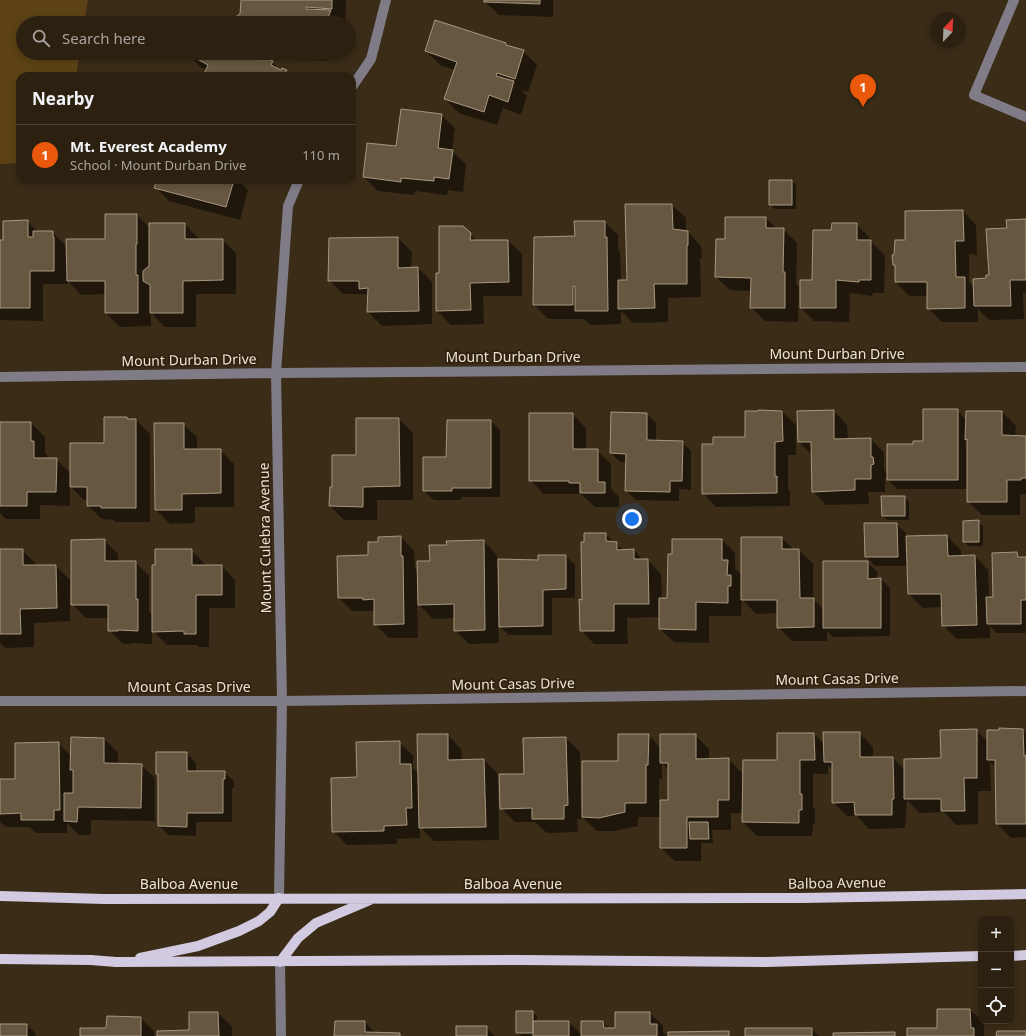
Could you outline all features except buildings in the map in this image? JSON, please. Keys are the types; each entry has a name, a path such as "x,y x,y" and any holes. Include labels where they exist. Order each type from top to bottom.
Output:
{"main road":[{"name":"Balboa Avenue","path":"0,896 104,899 802,898 1026,894"},
{"path":"116,962 198,946 219,939 259,921 270,912 279,898"},
{"path":"280,962 298,938 316,923 376,898"},
{"path":"1014,956 1026,955"},
{"path":"0,959 91,960 116,962 519,960 766,962 978,956"}],"street":[{"path":"356,81 371,59 386,0"},
{"path":"1014,0 974,96 1026,117"},
{"name":"Mount Culebra Avenue","path":"279,898 282,701 276,373 288,206 297,184"},
{"name":"Mount Durban Drive","path":"0,378 276,373 1026,367"},
{"name":"Mount Casas Drive","path":"0,701 282,701 1026,691"},
{"path":"280,962 281,1036"}],"shaded area":[{"path":"0,0 88,0 85,16 16,16 16,60 79,60 77,72 16,72 16,163 0,164"}],"place":[{"name":"Mt. Everest Academy","path":"863,107"}]}
